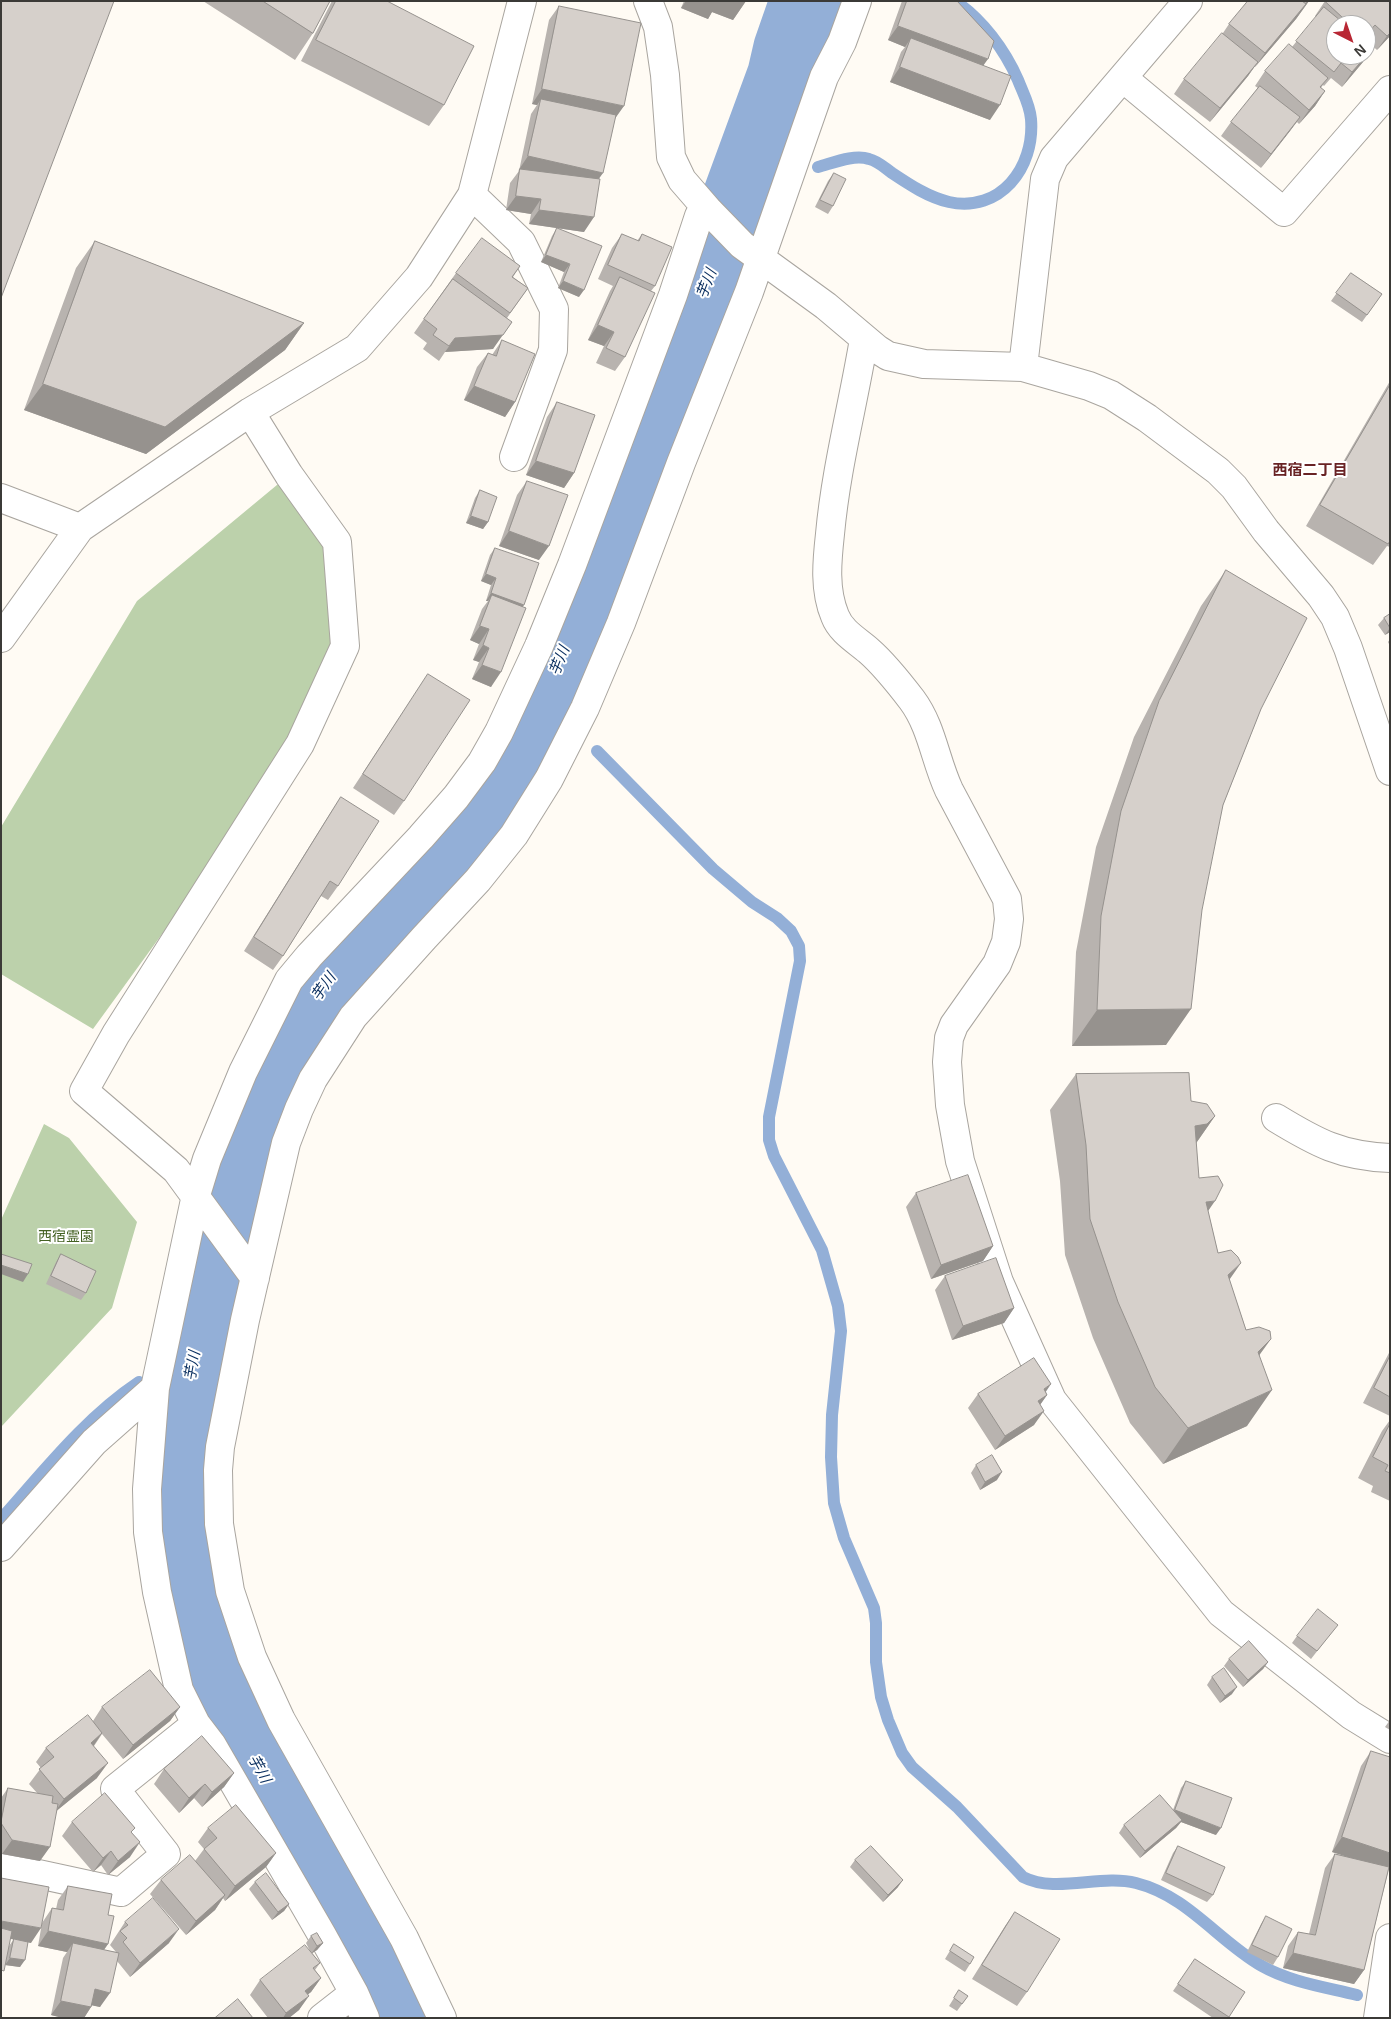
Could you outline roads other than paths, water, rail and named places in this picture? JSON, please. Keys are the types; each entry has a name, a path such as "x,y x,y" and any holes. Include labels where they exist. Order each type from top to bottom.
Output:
{"street":[{"path":"1,638 80,528 250,412 357,348 420,277 472,195 522,1"},
{"path":"648,1 655,14 661,42 670,157 682,180 706,208 751,251 826,306 864,340 888,356 910,362 948,366 1004,365 1023,367 1059,376 1111,395 1148,418 1226,478 1266,531 1321,596 1335,617 1348,648 1390,771"},
{"path":"442,2018 404,1938 296,1750 252,1657 230,1591 219,1524 219,1462 226,1415 269,1210 286,1143 299,1108 313,1079 353,1017 478,880 514,834 549,779 581,716 621,623 681,463 749,292 751,251 824,77 842,42 857,1"},
{"path":"1023,367 1029,330 1045,179 1048,168 1054,158 1188,1"},
{"path":"1123,78 1284,212 1385,105"},
{"path":"472,195 521,242 554,309 554,350 514,458"},
{"path":"365,2018 354,1993 212,1745 196,1724 180,1690 157,1592 150,1547 147,1489 155,1388 202,1204 214,1141 243,1072 289,980 308,956 421,837 456,797 482,762 499,732 539,646 572,564 706,208"},
{"path":"864,340 834,491 827,580 836,619 894,677 920,712 929,728 949,790 1007,899 1009,930 1003,951 990,974 954,1025 947,1043 950,1106 960,1161 999,1282 1052,1400 1221,1613 1351,1715 1390,1739"},
{"path":"250,412 337,542 345,646 300,744 116,1034 84,1091 176,1170 255,1278"},
{"path":"1,498 80,528"},
{"path":"1276,1118 1300,1133 1337,1151 1390,1158"},
{"path":"1,1548 94,1442 155,1388"},
{"path":"1,1866 121,1892 166,1854 115,1789 196,1724"},
{"path":"1378,2018 1390,1938"},
{"path":"322,2018 354,1993"}],"waterway":[{"name":"芋川","path":"397,2018 377,1973 253,1758 219,1690 198,1629 188,1591 176,1510 178,1448 197,1343 225,1213 249,1129 259,1101 293,1031 345,956 463,829 519,750 545,698 602,557 733,215 784,76 790,50 807,1"},
{"path":"818,167 850,158 869,159 926,194 949,202 967,204 984,201 1011,183 1020,170 1027,154 1031,137 1031,119 1028,104 1013,69 992,36 965,8 955,1"},
{"path":"741,194 753,190"},
{"path":"545,698 559,712"},
{"path":"597,751 713,869 752,902 777,918 791,931 799,946 800,961 769,1117 769,1140 774,1156 822,1250 838,1306 841,1331 832,1415 831,1457 834,1503 844,1538 874,1608 876,1662 881,1697 888,1720 902,1753 912,1767 957,1807 1023,1877 1036,1882 1050,1884 1122,1881 1155,1889 1187,1908 1246,1956 1273,1972 1320,1987 1357,1995"},
{"path":"1,1519 49,1464 83,1429 119,1396 139,1382"}],"district":[{"name":"西宿二丁目","path":"1310,471"}],"park label":[{"name":"西宿霊園","path":"66,1237"}]}
